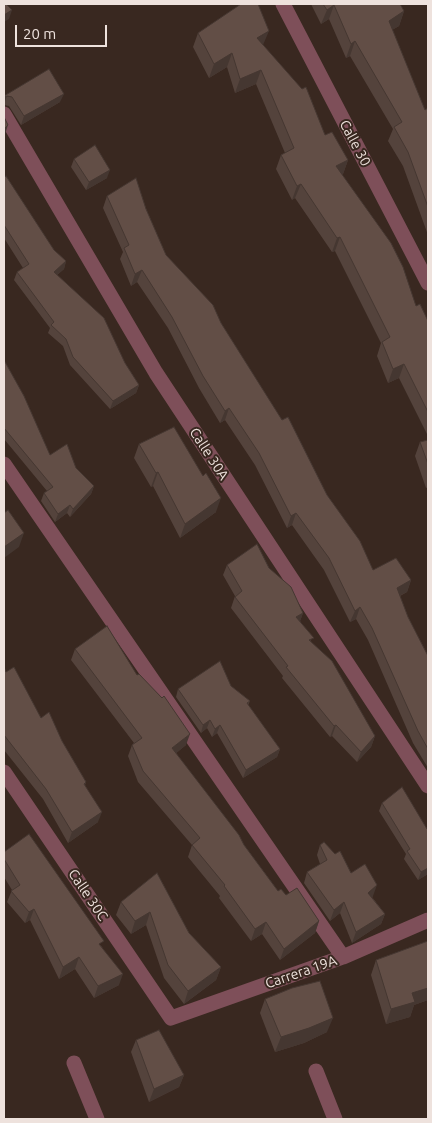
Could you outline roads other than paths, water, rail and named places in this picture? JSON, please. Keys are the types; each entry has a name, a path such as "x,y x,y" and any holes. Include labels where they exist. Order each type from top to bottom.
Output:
{"street":[{"name":"Calle 30","path":"283,4 428,283"},
{"name":"Calle 30A","path":"4,114 156,373 428,786"},
{"path":"4,464 343,957"},
{"name":"Calle 30C","path":"4,772 171,1018"},
{"name":"Carrera 19A","path":"171,1018 343,957 428,920"},
{"path":"74,1063 97,1119"},
{"path":"316,1070 335,1119"}]}
